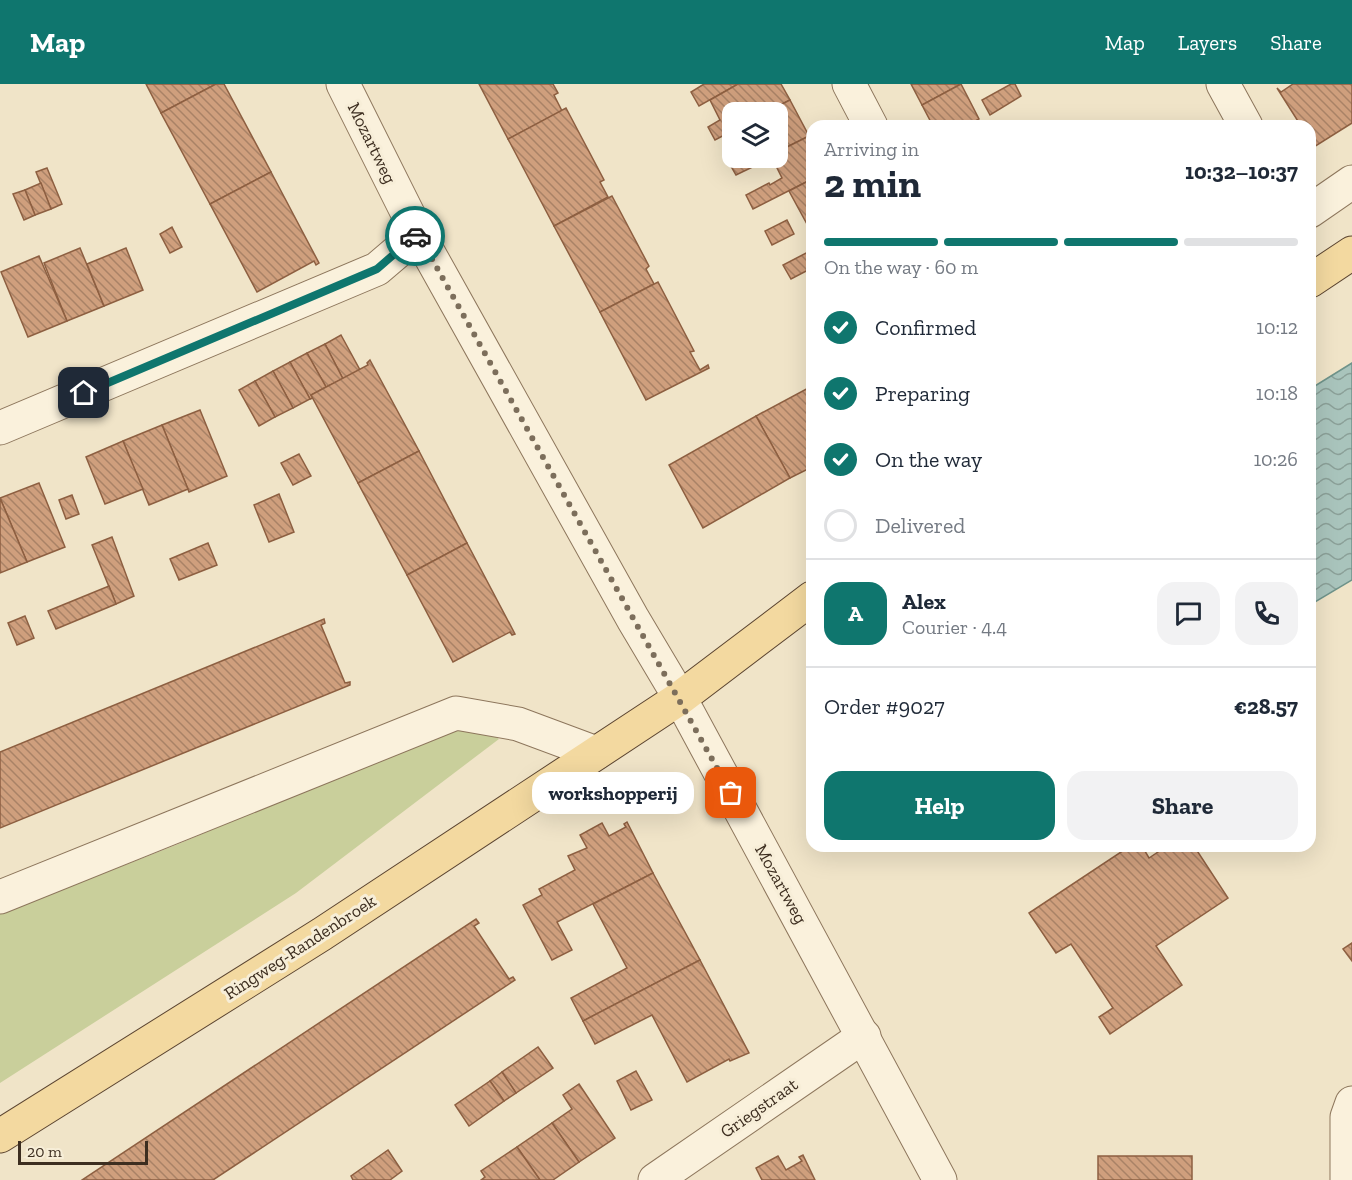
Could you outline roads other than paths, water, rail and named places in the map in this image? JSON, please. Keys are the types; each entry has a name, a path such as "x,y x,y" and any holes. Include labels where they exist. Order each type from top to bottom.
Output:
{"main road":[{"path":"1316,276 1352,253"},
{"name":"Ringweg-Randenbroek","path":"0,1136 322,934 680,698 806,601"}],"street":[{"name":"Mozartweg","path":"343,84 418,234 633,619 680,698 940,1180"},
{"path":"849,84 869,120"},
{"path":"1223,84 1242,120"},
{"path":"1316,207 1352,182"},
{"path":"0,428 377,269 418,234"},
{"path":"0,897 456,713 518,724 596,753"},
{"name":"Griegstraat","path":"655,1180 864,1036"},
{"path":"1347,1180 1347,1117 1352,1103"}],"water":[{"path":"1352,363 1352,580 1316,601 1316,385"}],"place":[{"name":"workshopperij","path":"731,793"}]}
